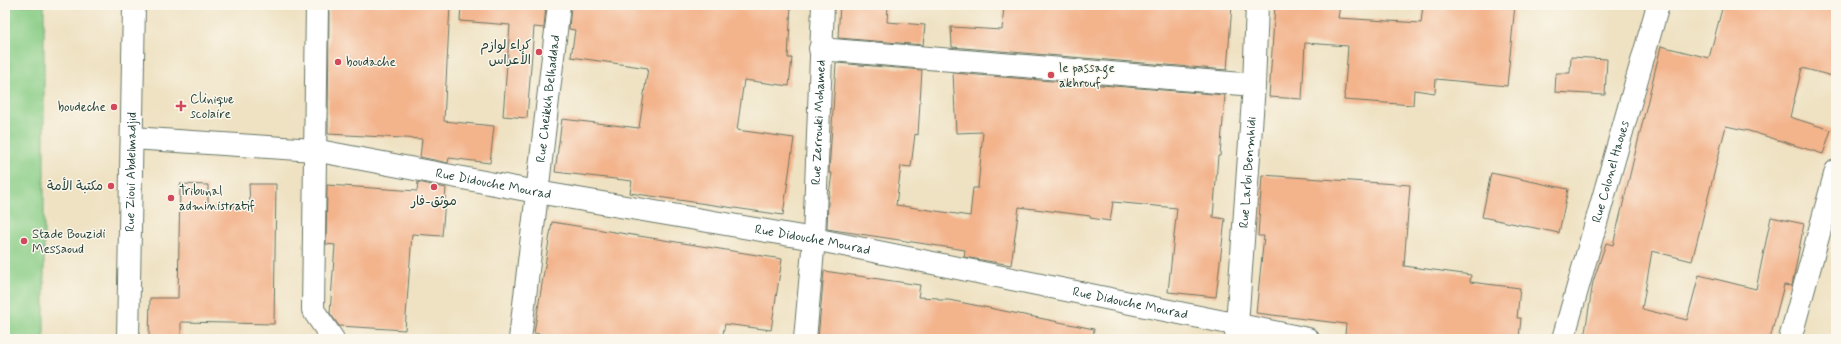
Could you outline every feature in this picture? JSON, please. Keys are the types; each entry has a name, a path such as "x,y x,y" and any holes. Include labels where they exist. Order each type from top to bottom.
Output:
{"street":[{"name":"Rue Zioui Abdelmadjid","path":"128,339 134,5"},
{"path":"316,5 313,310 333,339"},
{"name":"Rue Cheikkh Belhaddad","path":"520,339 559,5"},
{"name":"Rue Zerrouki Mohamed","path":"805,339 814,239 820,49 823,5"},
{"name":"Rue Larbi Benmhidi","path":"1237,332 1254,85 1257,5"},
{"name":"Rue Colonel Haoues","path":"1563,339 1658,5"},
{"path":"820,49 1254,85"},
{"name":"Rue Didouche Mourad","path":"132,138 314,150 537,192 814,239 1237,332 1308,339"},
{"path":"1790,339 1836,171"}],"green space":[{"name":"Stade Bouzidi Messaoud","path":"5,5 44,5 44,339 5,339"}],"building":[{"path":"329,5 450,5 444,121 494,126 490,163 449,158 448,163 420,157 422,139 328,134"},
{"path":"461,5 546,5 544,28 534,27 527,118 503,116 510,25 460,21"},
{"path":"571,5 791,5 788,58 792,58 789,86 744,80 737,130 794,138 783,215 630,193 632,181 555,172 562,119 639,128 648,68 571,57 575,30 569,29"},
{"path":"840,5 888,5 887,22 925,25 923,45 838,38"},
{"path":"1004,5 1232,5 1227,70 952,47 951,27 1002,30"},
{"path":"1275,5 1340,5 1338,18 1421,23 1423,5 1515,5 1507,86 1436,79 1435,93 1414,90 1413,105 1344,100 1348,46 1305,43 1302,99 1269,97"},
{"path":"1723,5 1836,5 1836,77 1802,68 1790,117 1831,130 1823,154 1749,131 1726,126 1692,261 1652,251 1642,309 1687,320 1699,275 1756,289 1771,217 1804,224 1792,286 1784,285 1770,339 1584,339 1593,282 1606,243 1613,245 1661,46 1709,58"},
{"path":"1571,57 1607,59 1605,95 1555,92 1556,73 1570,73"},
{"path":"836,63 922,70 918,135 915,134 911,167 901,166 896,205 970,216 973,188 978,188 983,132 956,133 953,73 1225,95 1213,217 1225,219 1216,297 1168,292 1177,208 1113,202 1110,221 1090,218 1090,216 1019,207 1011,265 964,257 965,250 827,229 828,202 832,173 829,173"},
{"path":"1491,173 1568,189 1559,233 1482,217"},
{"path":"1262,175 1410,185 1404,266 1471,275 1470,282 1520,288 1517,318 1521,318 1519,339 1392,339 1345,334 1346,324 1256,313 1264,236 1258,236"},
{"path":"418,182 446,188 442,236 412,234 405,330 339,326 330,313 335,245 326,244 327,185 417,191"},
{"path":"180,184 208,185 208,206 250,207 249,184 276,184 274,324 181,322 181,339 149,339 150,298 178,298"},
{"path":"552,222 782,259 771,330 725,324 722,339 570,339 534,333"},
{"path":"824,271 920,285 918,297 949,300 1094,329 1093,339 818,339"}],"place":[{"name":"كراء لوازم الأعراس","path":"539,52"},
{"name":"boudache","path":"338,62"},
{"name":"le passage akhrouf","path":"1051,75"},
{"name":"Clinique scolaire","path":"181,106"},
{"name":"boudeche","path":"114,107"},
{"name":"مكتبة الأمة","path":"111,186"},
{"name":"موثق-فار","path":"434,187"},
{"name":"Tribunal administratif","path":"171,198"},
{"name":"Stade Bouzidi Messaoud","path":"24,241"}]}
